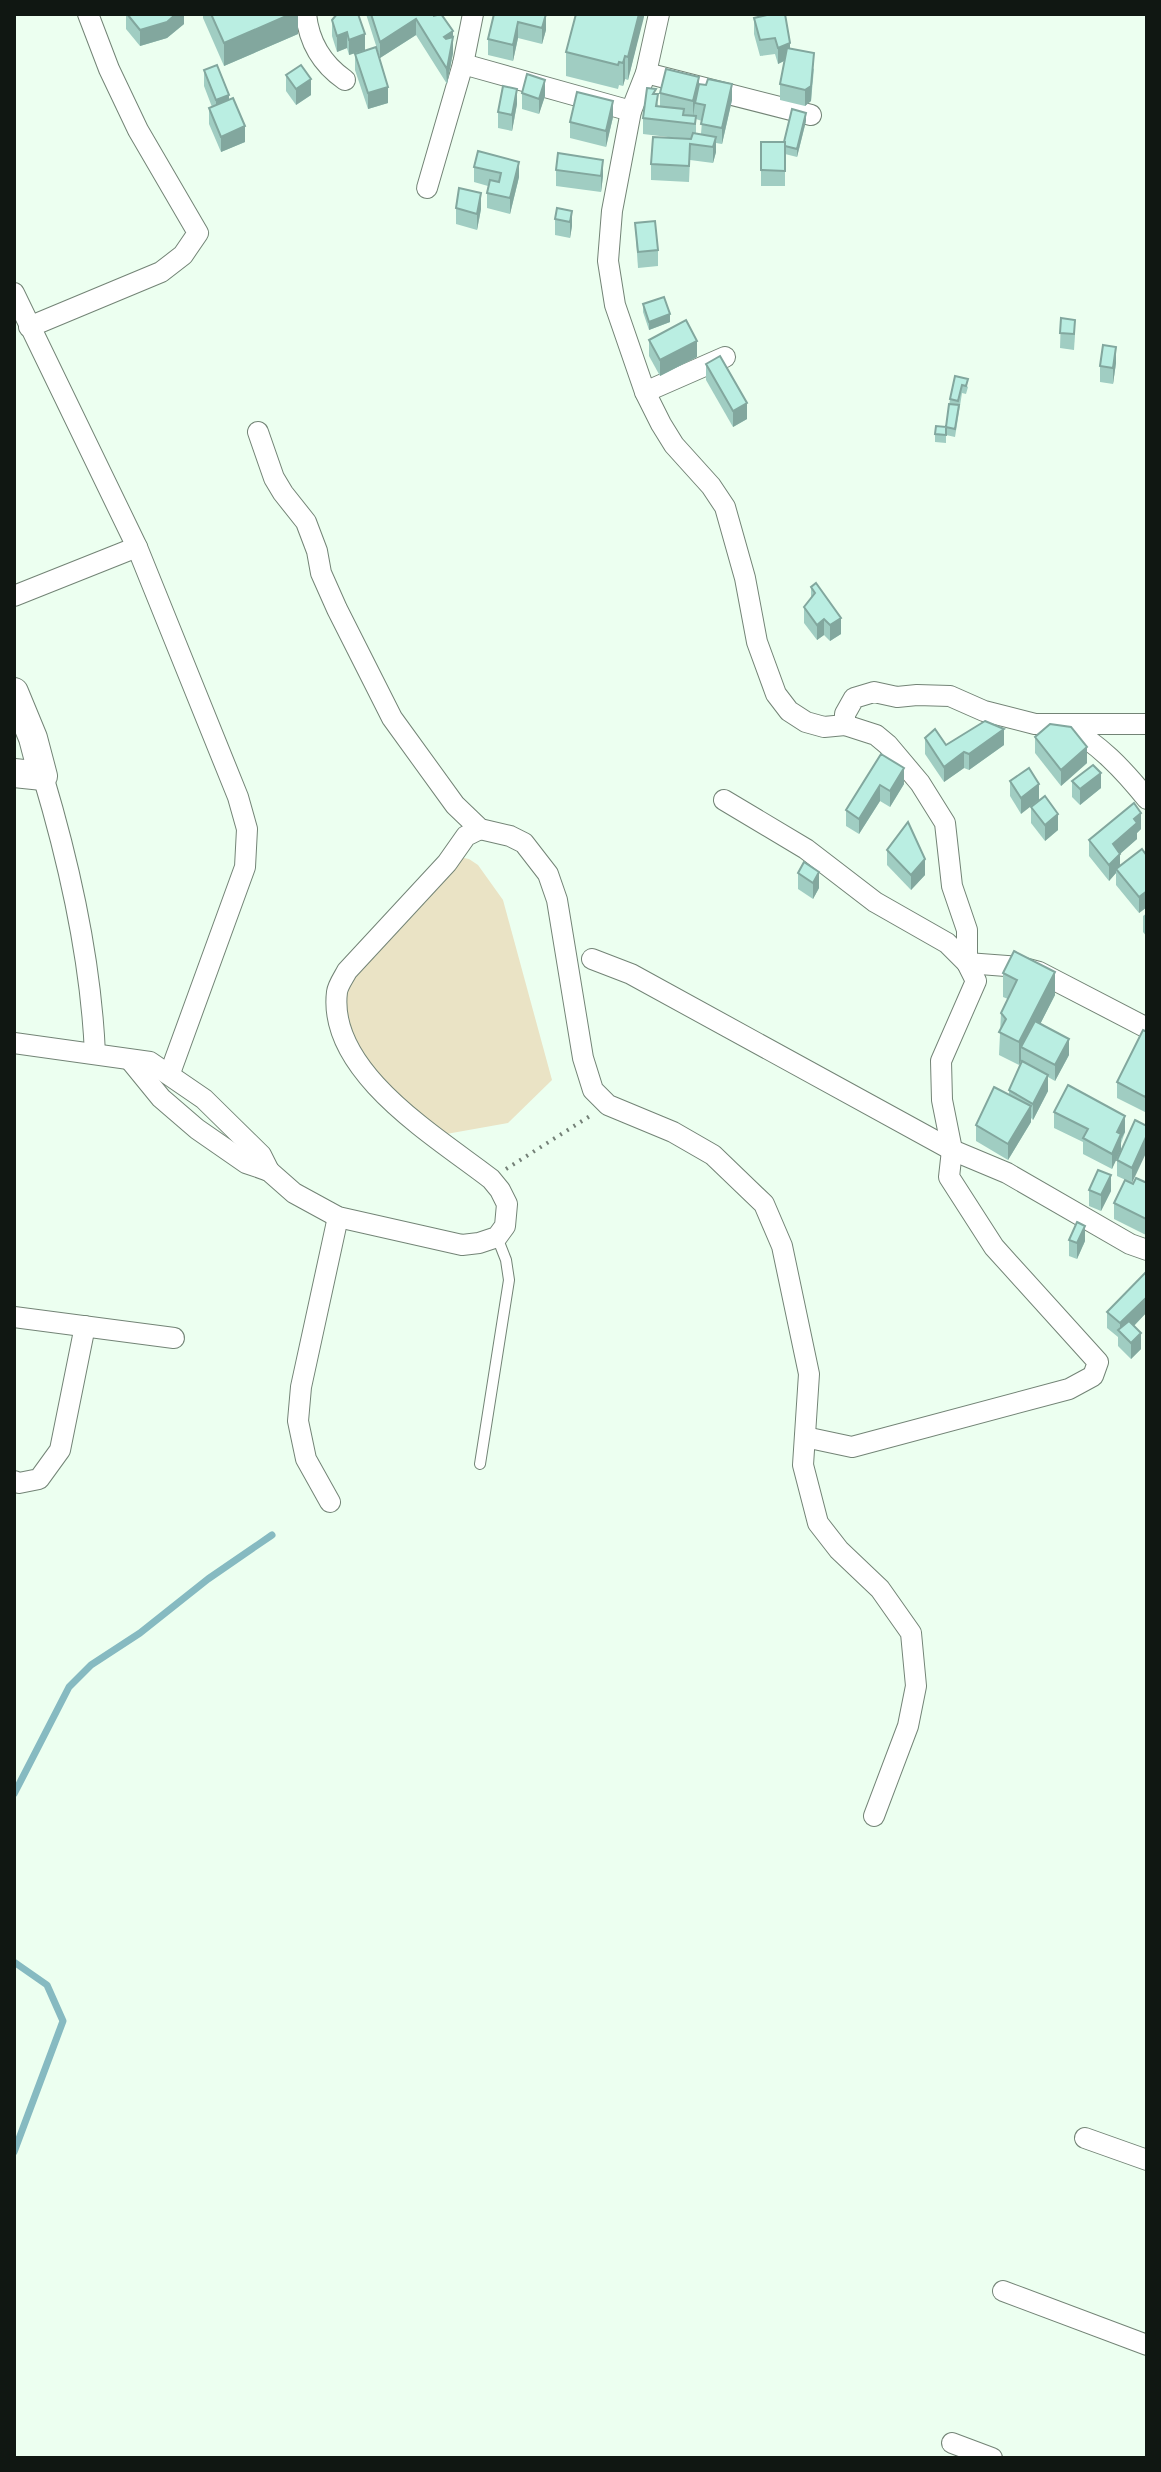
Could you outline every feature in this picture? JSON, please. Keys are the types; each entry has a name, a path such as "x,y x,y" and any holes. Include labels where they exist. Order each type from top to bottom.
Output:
{"street":[{"path":"29,327 161,272 183,255 198,233 138,130 109,69 88,14"},
{"path":"306,14 319,56 345,80"},
{"path":"427,188 463,64 473,14"},
{"path":"659,14 646,73 631,111 612,211 608,261 615,305 645,392 674,445 711,486 725,507 754,614 757,642 776,694 789,711 806,722 824,727 845,725 876,735 920,783 945,823 952,886 967,930 967,963"},
{"path":"463,64 631,111"},
{"path":"646,73 811,115"},
{"path":"14,293 137,547 238,797 247,829 245,867 170,1073"},
{"path":"645,392 725,357"},
{"path":"258,432 274,478 306,522 321,573 392,718 455,805 480,829 510,836 524,843 548,874 557,900 583,1058 593,1090 608,1105 673,1132 713,1155 764,1204 782,1246 809,1374 803,1465 818,1523 839,1550 880,1589 911,1633 916,1686 908,1726 874,1816"},
{"path":"14,596 137,547"},
{"path":"14,692 33,738 68,862 89,992 95,1054"},
{"path":"845,725 845,714 854,698 874,692 897,697 950,696 984,711 1035,724 1147,724"},
{"path":"1065,724 1090,739 1109,756 1147,799"},
{"path":"14,773 43,776"},
{"path":"724,800 806,849 875,902 947,943 967,963 976,981 941,1061 942,1100 952,1150 949,1177 994,1247 1098,1362 1093,1376 1069,1389 852,1447 805,1437"},
{"path":"14,1043 150,1062 204,1099 261,1155 269,1171 294,1193 338,1217 462,1245 497,1237 505,1226 507,1204 500,1190 491,1179 384,1096 359,1067 344,1039 337,1006 337,990 347,971 447,863 466,836 480,829"},
{"path":"592,959 631,974 952,1150 1007,1173 1130,1244 1147,1250"},
{"path":"967,963 1020,967 1039,972 1147,1028"},
{"path":"130,1060 161,1098 197,1129 246,1163 269,1171"},
{"path":"330,1502 306,1459 298,1421 301,1387 338,1217"},
{"path":"14,1317 174,1338"},
{"path":"14,1481 39,1479 60,1450 85,1326"},
{"path":"1085,2138 1147,2160"},
{"path":"1003,2291 1147,2345"},
{"path":"952,2443 992,2458"}],"lane":[{"path":"480,1464 509,1280 506,1260 497,1237"}],"path":[{"path":"491,1179 608,1105"}],"shaded area":[{"path":"459,857 478,865 503,900 552,1080 508,1123 435,1136 367,1080 334,977"}],"building":[{"path":"127,14 176,14 167,22 140,30"},
{"path":"211,14 291,14 224,43"},
{"path":"337,14 358,14 365,34 349,40 347,32 337,36 332,20"},
{"path":"371,14 441,14 453,31 444,37 453,37 447,69 416,19 380,42"},
{"path":"494,14 546,14 542,28 518,22 513,45 488,39"},
{"path":"576,14 639,14 628,57 625,56 623,63 619,62 618,65 566,52"},
{"path":"785,14 790,43 778,48 775,38 760,40 754,18"},
{"path":"376,47 388,87 368,93 355,54"},
{"path":"787,48 814,53 811,86 805,90 780,84"},
{"path":"217,65 229,95 216,100 204,70"},
{"path":"301,65 311,79 296,89 286,75"},
{"path":"666,69 699,77 693,101 660,93"},
{"path":"527,74 545,80 539,99 522,93"},
{"path":"708,79 732,84 722,128 701,124 705,105 695,103 699,84 706,85"},
{"path":"503,86 517,89 512,115 498,112"},
{"path":"647,88 656,89 653,94 658,94 656,106 684,109 683,115 696,116 695,124 643,118"},
{"path":"577,92 613,101 606,131 570,122"},
{"path":"233,98 245,126 221,137 209,108"},
{"path":"792,109 806,113 797,149 785,146 784,142"},
{"path":"693,133 716,137 713,147 690,144 689,166 651,164 653,137 691,139"},
{"path":"761,142 785,142 785,171 761,170"},
{"path":"478,151 519,162 510,198 487,193 490,180 499,182 501,173 474,167"},
{"path":"558,153 603,160 601,176 556,170"},
{"path":"459,188 481,193 477,214 456,208"},
{"path":"557,208 572,211 570,222 555,219"},
{"path":"655,221 658,250 638,252 635,223"},
{"path":"664,297 670,314 649,322 643,304"},
{"path":"1061,318 1075,320 1074,334 1060,333"},
{"path":"686,320 697,341 660,360 649,340"},
{"path":"1103,345 1116,347 1113,368 1100,366"},
{"path":"720,356 747,403 733,411 706,364"},
{"path":"955,376 968,379 966,386 962,385 958,401 950,399"},
{"path":"949,404 959,405 955,429 946,427"},
{"path":"936,426 946,427 946,435 935,434"},
{"path":"816,583 841,618 830,625 824,619 817,625 804,607 815,593 811,587"},
{"path":"985,721 1004,729 944,767 925,738 935,729 946,745"},
{"path":"1050,724 1071,727 1087,747 1061,770 1035,737"},
{"path":"881,754 904,768 890,791 880,785 859,819 846,810"},
{"path":"1093,765 1101,773 1080,789 1072,781"},
{"path":"1029,768 1039,784 1021,798 1010,781"},
{"path":"1045,796 1058,814 1045,825 1031,807"},
{"path":"1134,803 1141,813 1134,819 1137,823 1113,844 1120,854 1109,865 1089,840"},
{"path":"908,822 925,859 911,875 887,850"},
{"path":"1142,849 1147,856 1147,891 1139,897 1116,869"},
{"path":"804,862 819,872 813,883 798,873"},
{"path":"1014,951 1055,972 1019,1042 999,1032 1006,1019 1001,1013 1017,980 1003,973"},
{"path":"1035,1021 1069,1039 1055,1065 1021,1047"},
{"path":"1143,1030 1147,1032 1145,1097 1117,1082"},
{"path":"1022,1061 1048,1075 1033,1104 1009,1090"},
{"path":"1068,1085 1125,1116 1112,1154 1083,1138 1088,1129 1054,1112"},
{"path":"994,1087 1031,1106 1008,1144 976,1125"},
{"path":"1135,1120 1147,1126 1147,1135 1132,1168 1117,1160"},
{"path":"1098,1170 1111,1175 1101,1195 1089,1190"},
{"path":"1136,1178 1147,1183 1146,1219 1114,1203 1125,1180 1133,1184"},
{"path":"1077,1222 1085,1226 1077,1243 1069,1240"},
{"path":"1147,1271 1147,1297 1120,1323 1107,1312"},
{"path":"1129,1321 1141,1333 1131,1343 1118,1330"}],"waterway":[{"path":"14,1794 69,1687 91,1665 140,1633 208,1579 272,1535"},
{"path":"14,1962 47,1985 63,2021 14,2152"}]}
